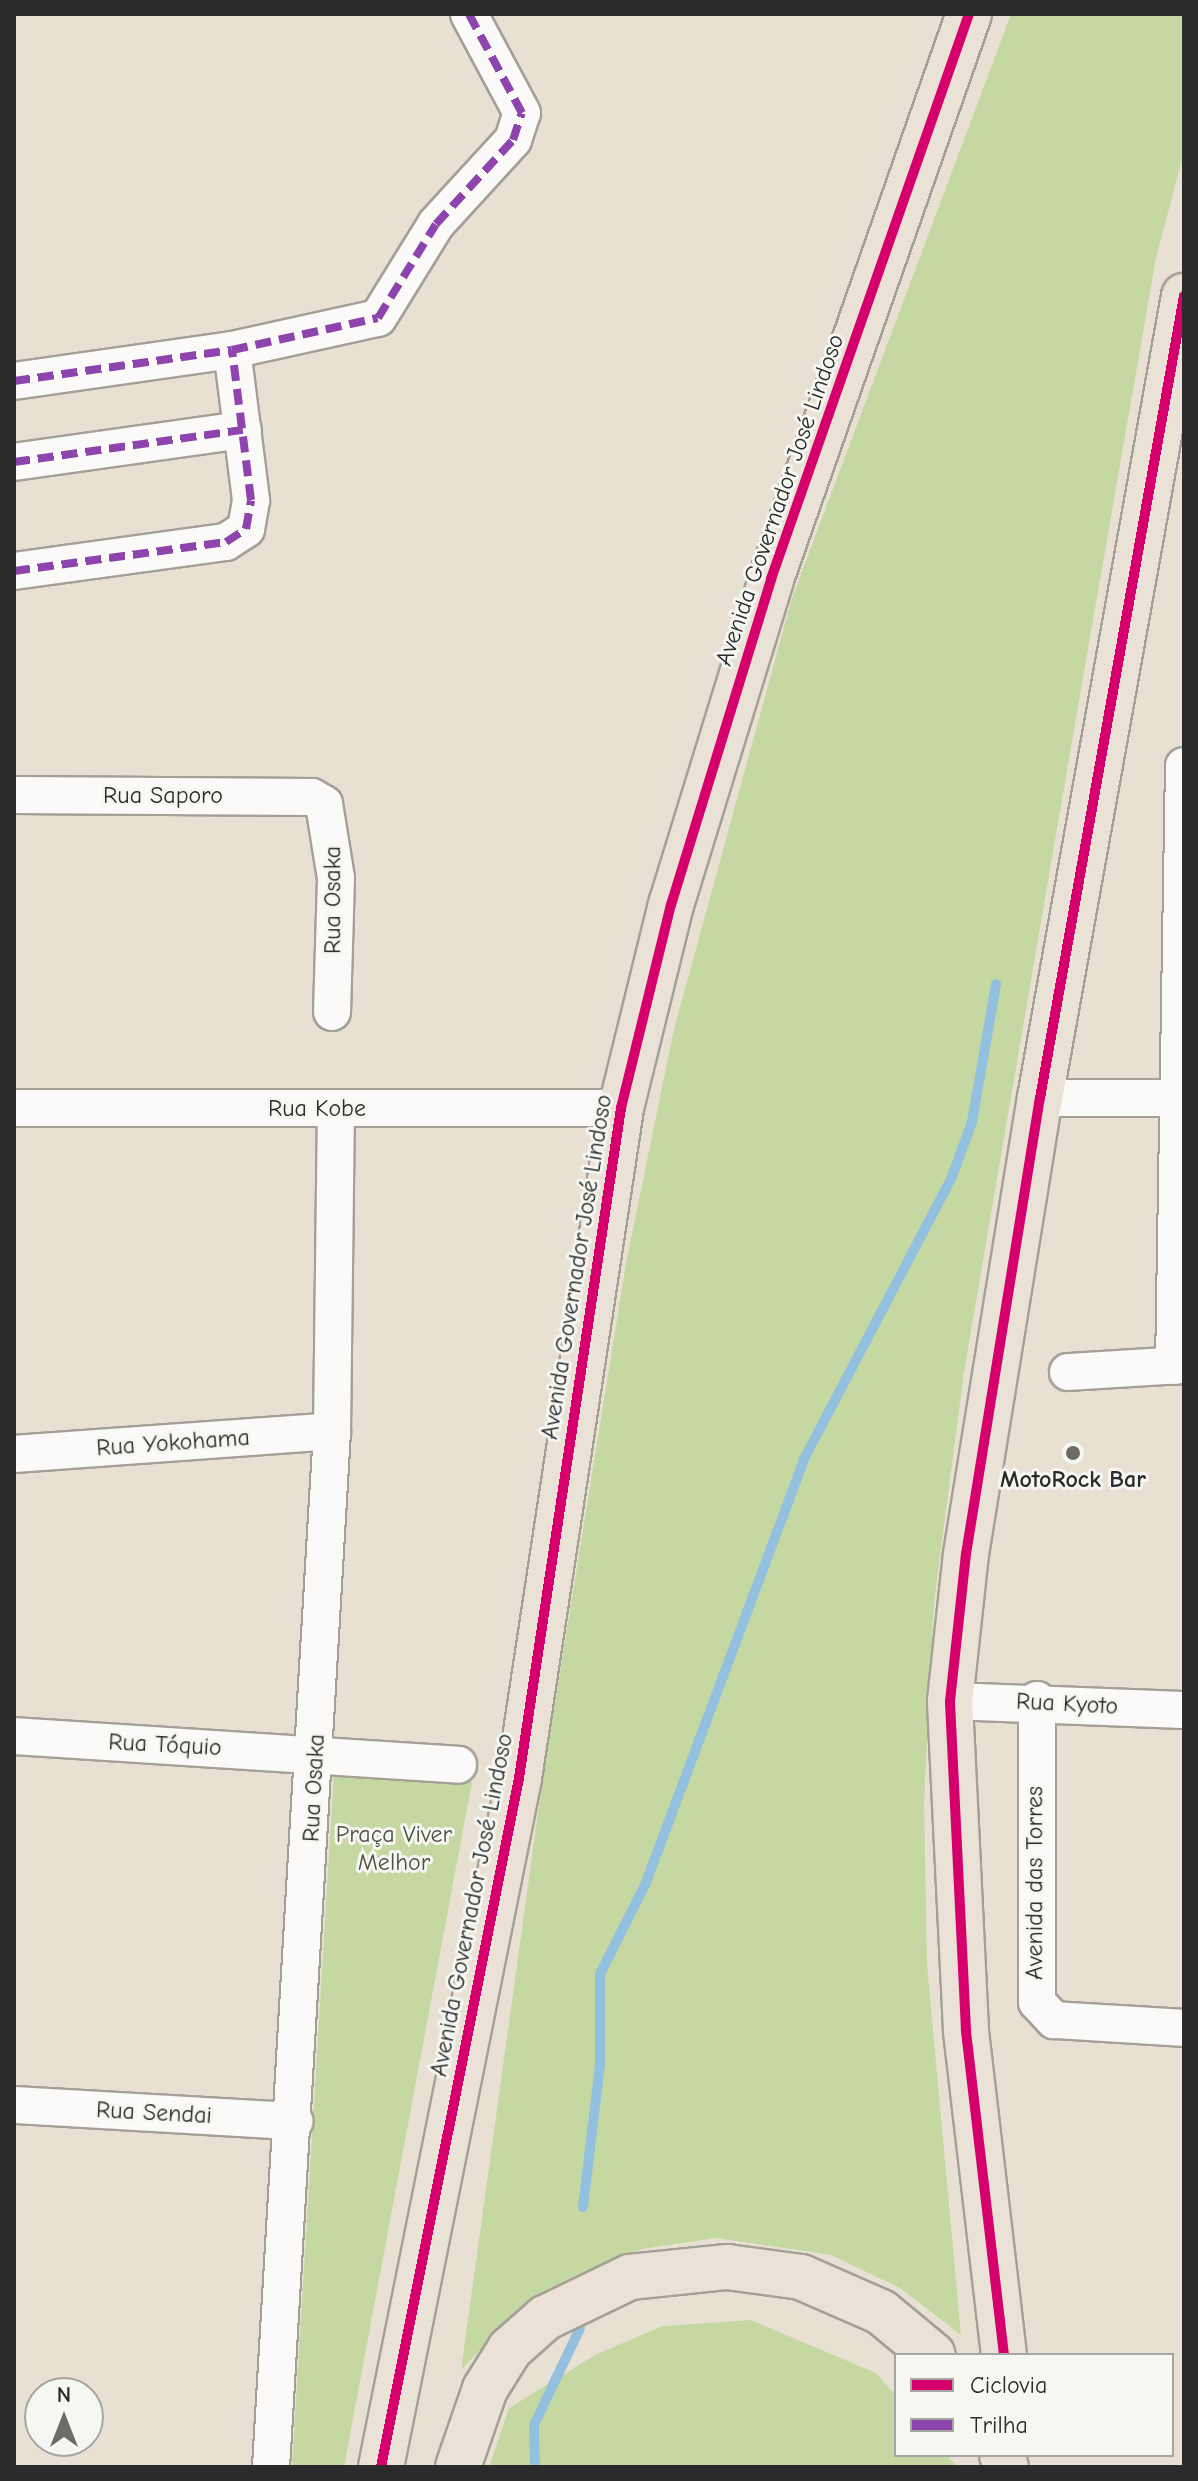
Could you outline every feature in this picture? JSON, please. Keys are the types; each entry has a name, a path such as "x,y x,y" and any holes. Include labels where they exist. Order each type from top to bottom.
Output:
{"main road":[{"name":"Avenida Governador José Lindoso","path":"381,2467 519,1778 621,1108 671,905 771,579 969,14"},
{"path":"1004,2353 966,2030 950,1701 966,1554 1040,1098 1184,296"},
{"path":"458,2467 485,2389 510,2349 545,2318 630,2277 727,2267 801,2277 881,2312 931,2353"}],"street":[{"path":"14,381 232,350 378,318 436,224 513,140 522,113 469,14"},
{"path":"14,571 226,542 246,529 251,500 232,350"},
{"path":"14,462 243,430"},
{"path":"1068,1372 1179,1365 1183,790"},
{"name":"Rua Saporo","path":"14,795 312,797"},
{"name":"Rua Osaka","path":"312,797 332,822 332,1012"},
{"path":"1040,1098 1180,1098"},
{"name":"Rua Kobe","path":"14,1108 621,1108"},
{"name":"Rua Osaka","path":"271,2467 295,2121 332,1431 336,1109"},
{"name":"Rua Yokohama","path":"14,1454 332,1431"},
{"name":"Rua Kyoto","path":"950,1701 1037,1700 1184,1710"},
{"name":"Avenida das Torres","path":"1037,1700 1033,1987 1054,2020 1184,2028"},
{"name":"Rua Tóquio","path":"14,1736 458,1765"},
{"name":"Rua Sendai","path":"14,2105 295,2121"}],"green space":[{"path":"1011,14 1184,14 1184,152 1156,258 1071,747 964,1372 934,1603 924,1801 927,1964 961,2335 900,2288 831,2255 716,2238 642,2249 574,2276 512,2317 461,2370 542,1784 626,1263 674,1029 792,598"},
{"name":"Praça Viver Melhor","path":"334,1771 472,1782 344,2467 292,2467"},
{"path":"751,2320 876,2373 894,2394 894,2457 949,2457 957,2467 489,2467 509,2408 597,2354 663,2326"}],"waterway":[{"path":"583,2207 600,2064 600,1974 645,1885 804,1459 951,1179 972,1122 996,984"},
{"path":"535,2467 534,2425 580,2328"}],"marked path":[{"path":"14,381 232,350 378,318 436,224 513,140 522,113 469,14"},
{"path":"14,571 226,542 246,529 251,500 232,350"},
{"path":"14,462 243,430"}],"cycle path":[{"path":"381,2467 519,1778 621,1108 671,905 771,579 969,14"},
{"path":"1004,2353 966,2030 950,1701 966,1554 1040,1098 1184,296"}],"place":[{"name":"MotoRock Bar","path":"1073,1453"}]}
